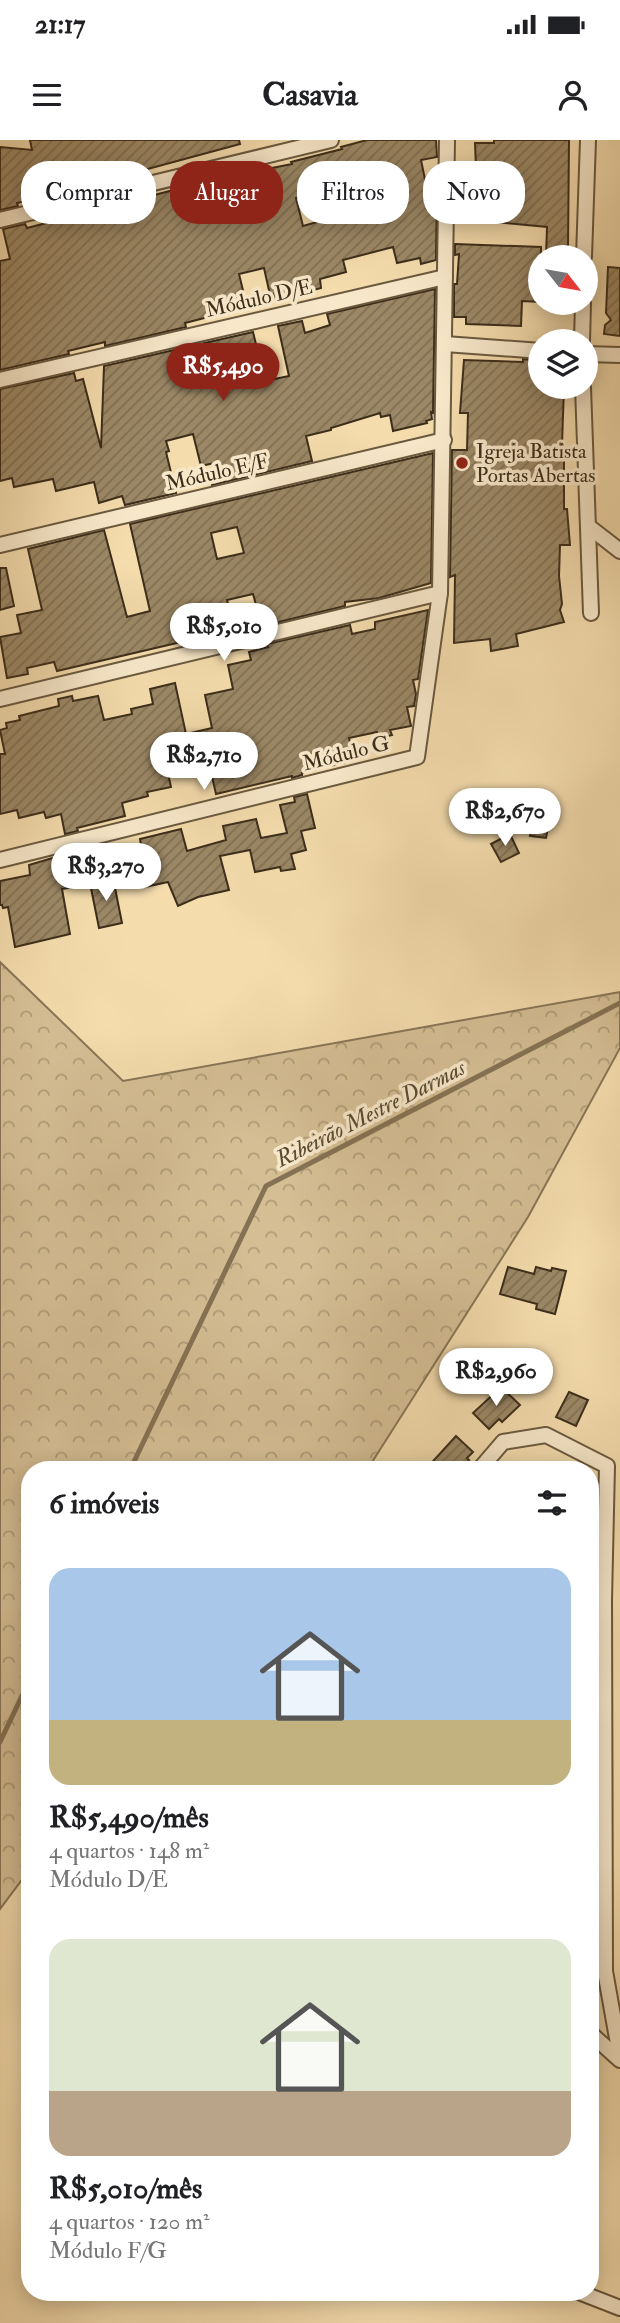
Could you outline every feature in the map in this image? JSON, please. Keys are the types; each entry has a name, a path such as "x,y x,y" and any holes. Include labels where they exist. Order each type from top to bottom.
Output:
{"street":[{"path":"0,220 331,140"},
{"path":"0,699 440,593 447,140"},
{"path":"584,245 588,140"},
{"name":"Módulo D/E","path":"0,380 445,276"},
{"path":"445,344 528,350"},
{"path":"598,354 620,355"},
{"path":"583,399 591,613"},
{"name":"Módulo E/F","path":"0,545 444,440"},
{"path":"588,526 620,551"},
{"name":"Módulo G","path":"0,860 417,757 440,593"},
{"path":"487,1461 503,1442 546,1435 614,1464 604,1600 605,1971 620,2058"},
{"path":"599,1606 604,1600"},
{"path":"599,2040 620,2058"},
{"path":"599,2300 620,2308"}],"green space":[{"path":"0,962 123,1081 620,992 620,1048 528,1217 373,1461 21,1461 21,1881 0,1909"}],"building":[{"path":"30,140 239,140 240,144 156,167 156,161 21,161 21,202 17,203 18,206 0,210 0,147 32,150"},
{"path":"367,140 436,140 437,157 421,160 423,224 437,224 436,260 421,264 420,258 397,263 393,247 343,260 346,272 320,279 321,288 274,300 273,294 270,295 264,268 239,274 247,307 185,323 186,327 105,346 105,342 68,351 69,354 0,370 0,261 10,259 3,229 25,224 27,228 42,224 156,224 156,195 170,191 170,224 283,224 283,166 292,164 291,162 342,149 341,147"},
{"path":"494,140 569,140 568,245 546,245 547,227 516,224 525,224 525,161 476,161 475,143 494,143"},
{"path":"455,244 528,247 528,301 522,301 521,326 466,324 466,317 454,317 454,284 457,284 459,254 455,255"},
{"path":"608,267 620,268 620,336 604,334 605,325 611,320 606,313"},
{"path":"435,289 433,413 431,412 432,419 426,421 427,423 393,431 390,415 381,417 380,413 306,436 312,461 212,485 214,463 201,466 193,434 166,441 176,493 125,505 122,496 99,503 94,482 56,491 53,479 14,487 12,478 0,481 0,389 74,373 76,381 83,379 101,448 104,366 253,332 265,381 289,376 278,326 302,321 305,333 330,325 327,314"},
{"path":"523,359 528,360 528,399 564,399 564,509 567,509 570,545 560,545 560,610 564,622 516,634 518,646 491,651 490,639 454,643 455,575 450,577 452,450 467,450 468,413 460,413 464,360 523,362"},
{"path":"433,453 431,583 379,598 345,602 345,606 262,626 253,594 227,600 230,611 219,613 224,632 57,671 54,662 27,668 28,674 7,678 0,637 21,633 17,615 42,610 28,549 104,530 127,617 150,611 130,524","holes":["237,527 244,553 217,559 211,533"]},
{"path":"0,568 6,568 14,606 0,610"},
{"path":"428,610 418,679 413,680 416,694 414,706 407,707 411,726 390,730 392,735 379,738 377,732 349,738 354,760 292,778 216,794 208,759 167,769 171,787 147,792 148,796 122,803 125,816 77,828 78,831 65,834 61,814 46,818 44,812 19,818 17,810 0,814 0,754 5,754 0,730 7,728 6,723 20,720 19,716 59,706 58,699 72,696 73,701 98,696 104,720 132,714 131,709 153,704 150,689 175,683 186,734 212,728 205,695 233,689 228,665 251,660 249,652 268,647 267,644 350,625 352,634 375,629 375,622"},
{"path":"307,794 315,828 301,831 306,850 291,854 295,869 281,871 280,867 255,872 250,850 220,856 229,890 198,897 178,906 168,882 145,887 144,880 118,884 113,858 142,851 140,839 181,829 187,851 226,840 223,826 256,819 261,838 287,833 280,805 295,802 294,797"},
{"path":"537,800 553,803 546,838 530,836"},
{"path":"510,834 519,853 501,862 491,844"},
{"path":"83,849 90,884 62,889 70,934 15,947 8,907 3,908 0,905 0,881 30,875 29,865"},
{"path":"113,878 122,923 99,928 90,883"},
{"path":"508,1267 534,1274 536,1267 566,1271 555,1314 536,1309 537,1304 500,1294"},
{"path":"501,1387 520,1405 502,1422 499,1419 489,1429 473,1413"},
{"path":"569,1392 588,1400 576,1426 556,1417"},
{"path":"456,1436 473,1452 467,1458 468,1461 433,1461"}],"waterway":[{"name":"Ribeirão Mestre Darmas","path":"134,1461 266,1186 620,1003"},
{"name":"Ribeirão Mestre Darmas","path":"0,1742 21,1698"}],"place":[{"name":"Igreja Batista Portas Abertas","path":"462,463"}]}
